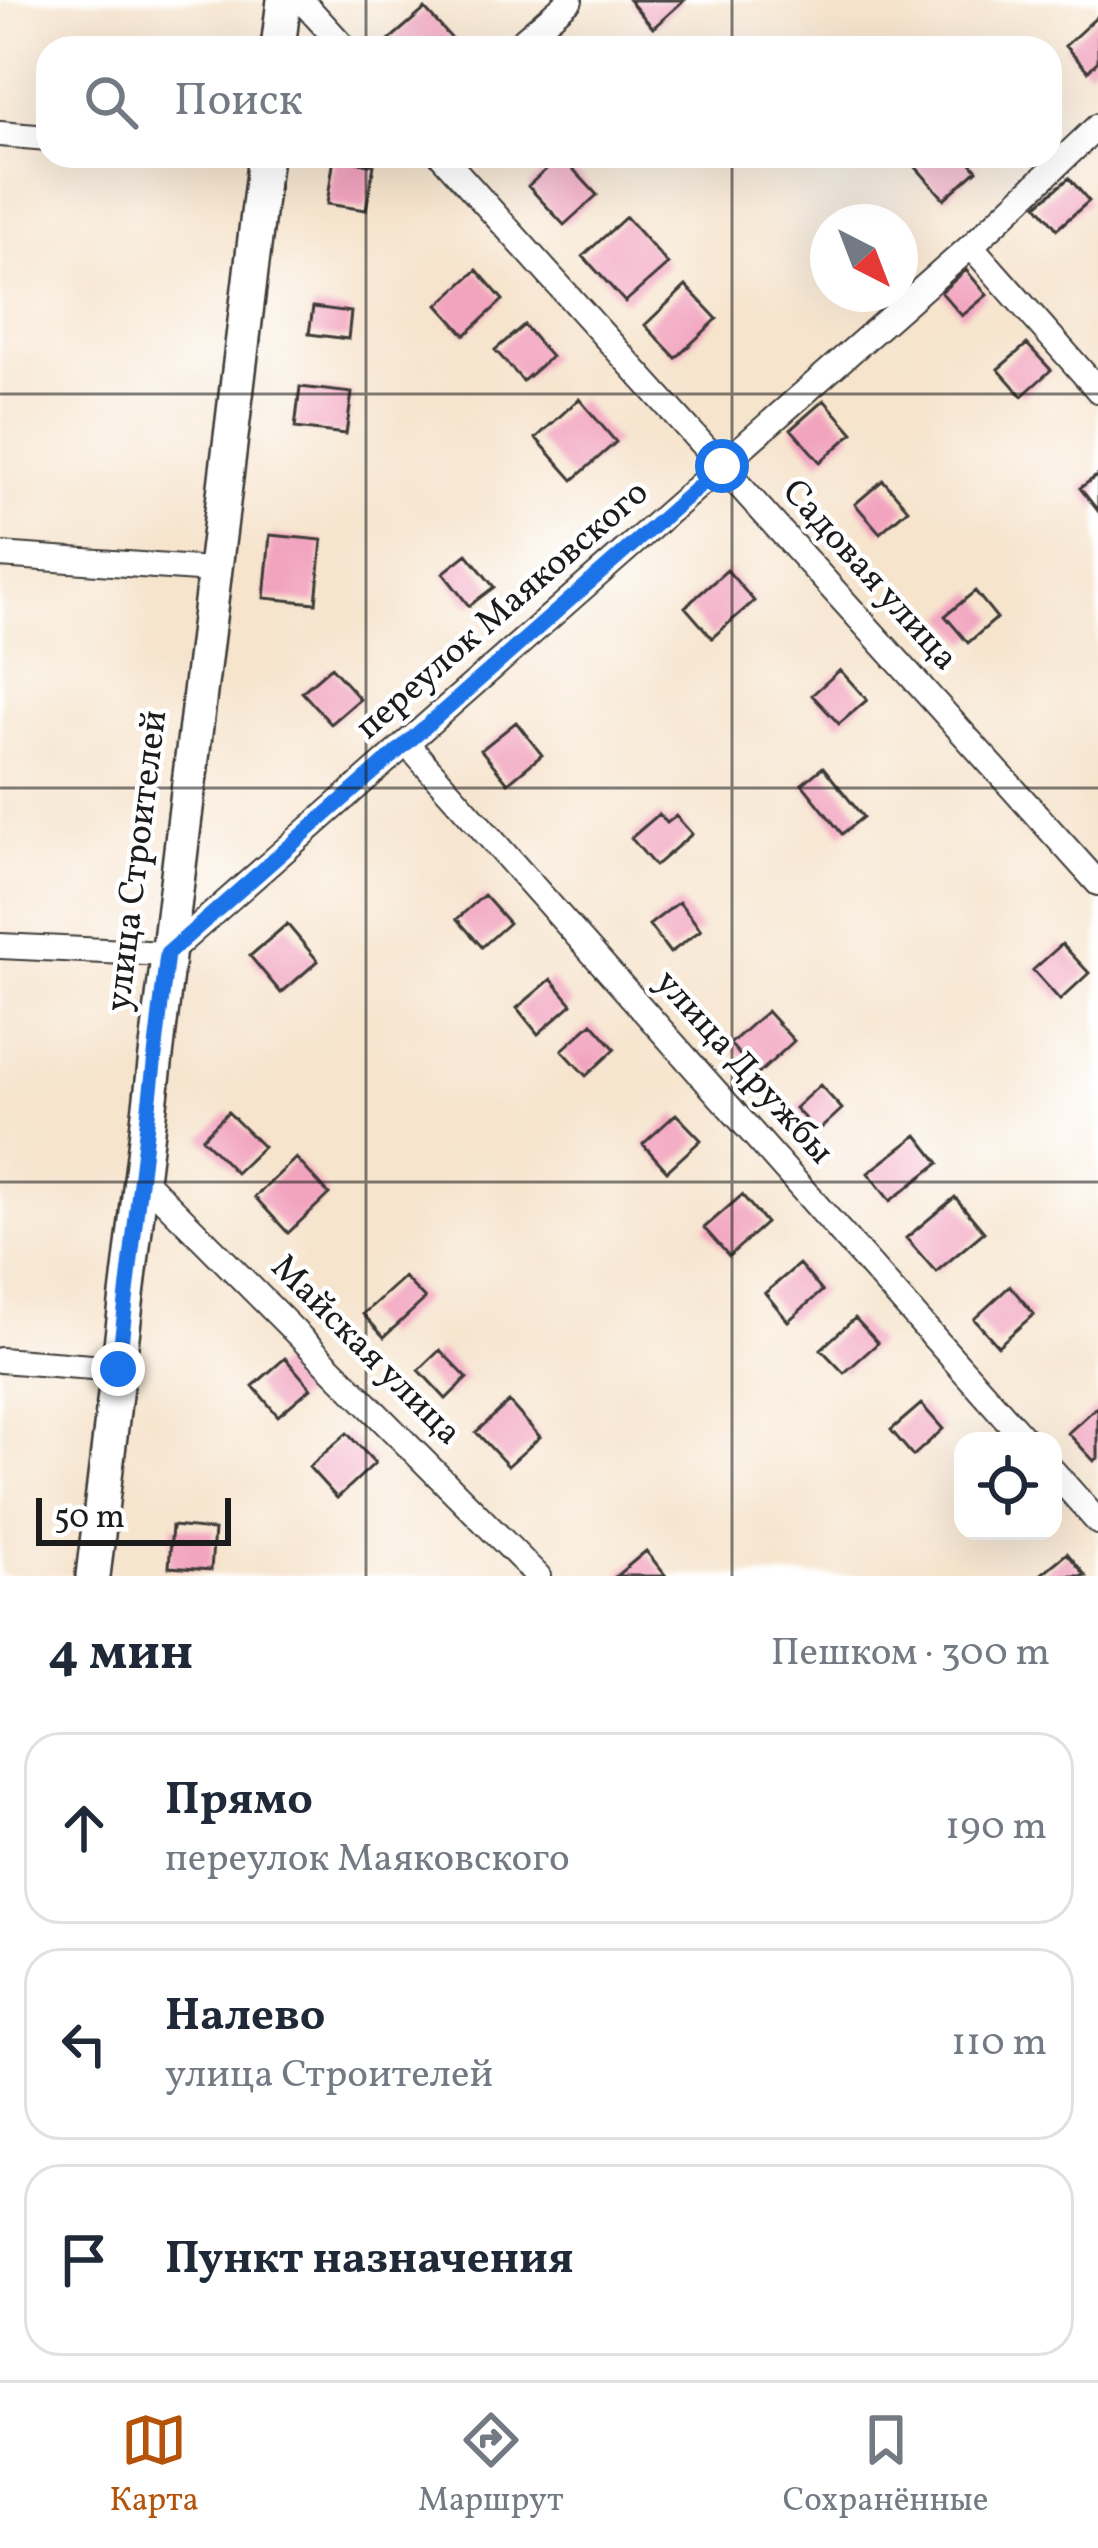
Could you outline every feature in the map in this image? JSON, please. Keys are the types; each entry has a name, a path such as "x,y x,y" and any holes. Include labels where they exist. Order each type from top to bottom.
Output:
{"street":[{"path":"280,36 284,0"},
{"path":"302,0 334,36"},
{"path":"528,36 570,0"},
{"name":"переулок Маяковского","path":"1062,160 1098,126"},
{"path":"0,134 36,137"},
{"name":"улица Строителей","path":"93,1576 211,570 263,168"},
{"name":"Садовая улица","path":"453,168 1098,884"},
{"name":"переулок Маяковского","path":"167,954 971,246 1054,168"},
{"path":"971,246 1098,390"},
{"path":"0,555 211,570"},
{"name":"улица Дружбы","path":"407,744 1018,1432"},
{"path":"0,946 167,954"},
{"name":"Майская улица","path":"140,1176 538,1576"},
{"path":"0,1360 118,1369"},
{"path":"1062,1481 1098,1522"}],"building":[{"path":"629,0 684,0 653,28"},
{"path":"425,9 449,36 394,36"},
{"path":"1098,16 1098,61 1088,71 1065,46"},
{"path":"332,168 373,168 366,210 327,204"},
{"path":"548,168 572,168 597,195 564,225 528,186"},
{"path":"917,168 975,168 977,170 944,199"},
{"path":"1069,178 1089,201 1057,229 1037,205"},
{"path":"626,217 668,264 625,302 583,256"},
{"path":"477,270 503,300 465,335 438,305"},
{"path":"966,270 987,295 962,316 941,292"},
{"path":"686,286 717,319 676,358 645,325"},
{"path":"313,307 351,312 348,339 309,334"},
{"path":"524,325 551,357 523,381 495,350"},
{"path":"1027,344 1051,370 1022,396 998,369"},
{"path":"300,387 352,393 346,434 295,428"},
{"path":"579,399 616,442 573,480 536,438"},
{"path":"824,400 853,433 820,462 791,429"},
{"path":"1098,475 1098,511 1080,488"},
{"path":"883,480 908,509 880,533 855,504"},
{"path":"270,535 322,540 316,603 264,598"},
{"path":"467,554 494,587 469,606 443,573"},
{"path":"727,570 754,601 712,638 685,607"},
{"path":"975,591 997,618 968,643 945,616"},
{"path":"331,667 360,699 331,724 302,692"},
{"path":"840,670 867,700 839,724 812,695"},
{"path":"516,722 542,755 508,783 481,750"},
{"path":"823,767 863,817 842,834 802,784"},
{"path":"659,814 667,823 676,816 692,834 655,866 631,838"},
{"path":"484,895 509,923 482,947 457,919"},
{"path":"679,902 701,930 670,953 649,925"},
{"path":"287,924 318,961 281,993 250,956"},
{"path":"1062,944 1089,973 1060,1000 1033,970"},
{"path":"551,979 572,1004 538,1034 517,1008"},
{"path":"767,1011 794,1041 757,1075 730,1044"},
{"path":"592,1023 615,1049 586,1076 562,1050"},
{"path":"820,1085 842,1109 817,1132 795,1108"},
{"path":"228,1112 263,1147 236,1173 202,1138"},
{"path":"676,1114 701,1140 667,1171 643,1144"},
{"path":"917,1135 939,1163 890,1201 868,1173"},
{"path":"296,1158 329,1194 288,1233 255,1197"},
{"path":"742,1195 766,1223 729,1256 704,1228"},
{"path":"955,1197 984,1232 936,1272 906,1238"},
{"path":"799,1264 822,1291 788,1321 765,1293"},
{"path":"404,1277 425,1299 384,1337 363,1314"},
{"path":"1010,1286 1034,1314 998,1346 974,1319"},
{"path":"855,1318 878,1343 844,1373 821,1349"},
{"path":"440,1350 467,1378 446,1399 419,1370"},
{"path":"285,1358 311,1388 278,1416 253,1386"},
{"path":"509,1402 540,1437 508,1466 476,1432"},
{"path":"921,1404 943,1429 913,1456 891,1430"},
{"path":"1098,1406 1098,1458 1094,1461 1068,1433"},
{"path":"347,1433 375,1463 337,1498 309,1467"},
{"path":"172,1526 214,1530 211,1570 169,1567"},
{"path":"646,1551 666,1576 616,1576"},
{"path":"1067,1553 1086,1576 1039,1576"}],"route":[{"path":"118,1369 167,954 722,466"}]}
